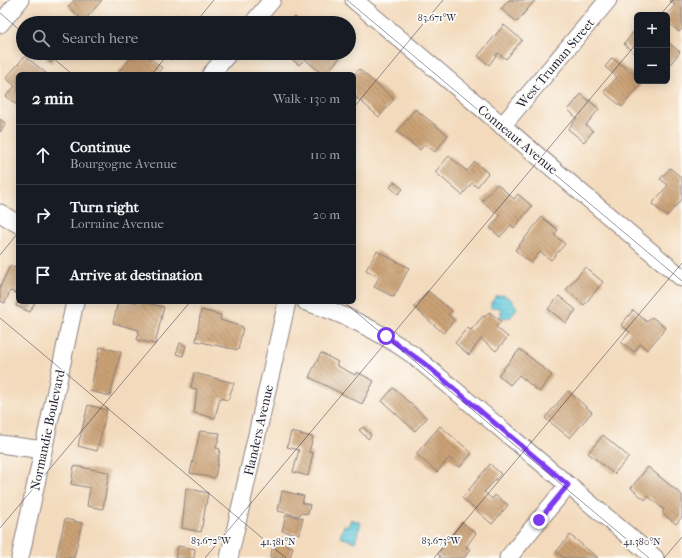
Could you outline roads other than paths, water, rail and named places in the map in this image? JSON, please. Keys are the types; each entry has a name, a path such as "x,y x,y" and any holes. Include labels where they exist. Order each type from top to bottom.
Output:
{"street":[{"path":"0,24 20,0"},
{"path":"259,16 272,0"},
{"name":"Conneaut Avenue","path":"354,0 502,126 679,269"},
{"name":"West Truman Street","path":"502,126 608,0"},
{"path":"213,72 223,60"},
{"path":"0,213 16,223"},
{"name":"Normandie Boulevard","path":"20,558 76,304"},
{"name":"Flanders Avenue","path":"229,558 287,304"},
{"path":"311,304 355,320 386,336 413,355 655,558"},
{"path":"0,444 43,450"},
{"path":"508,558 568,485"}],"water":[{"path":"504,295 512,300 517,308 511,317 501,318 501,309 497,307 491,308 491,303 496,296"},
{"path":"351,519 361,523 355,542 340,537 344,525 348,526"}]}
